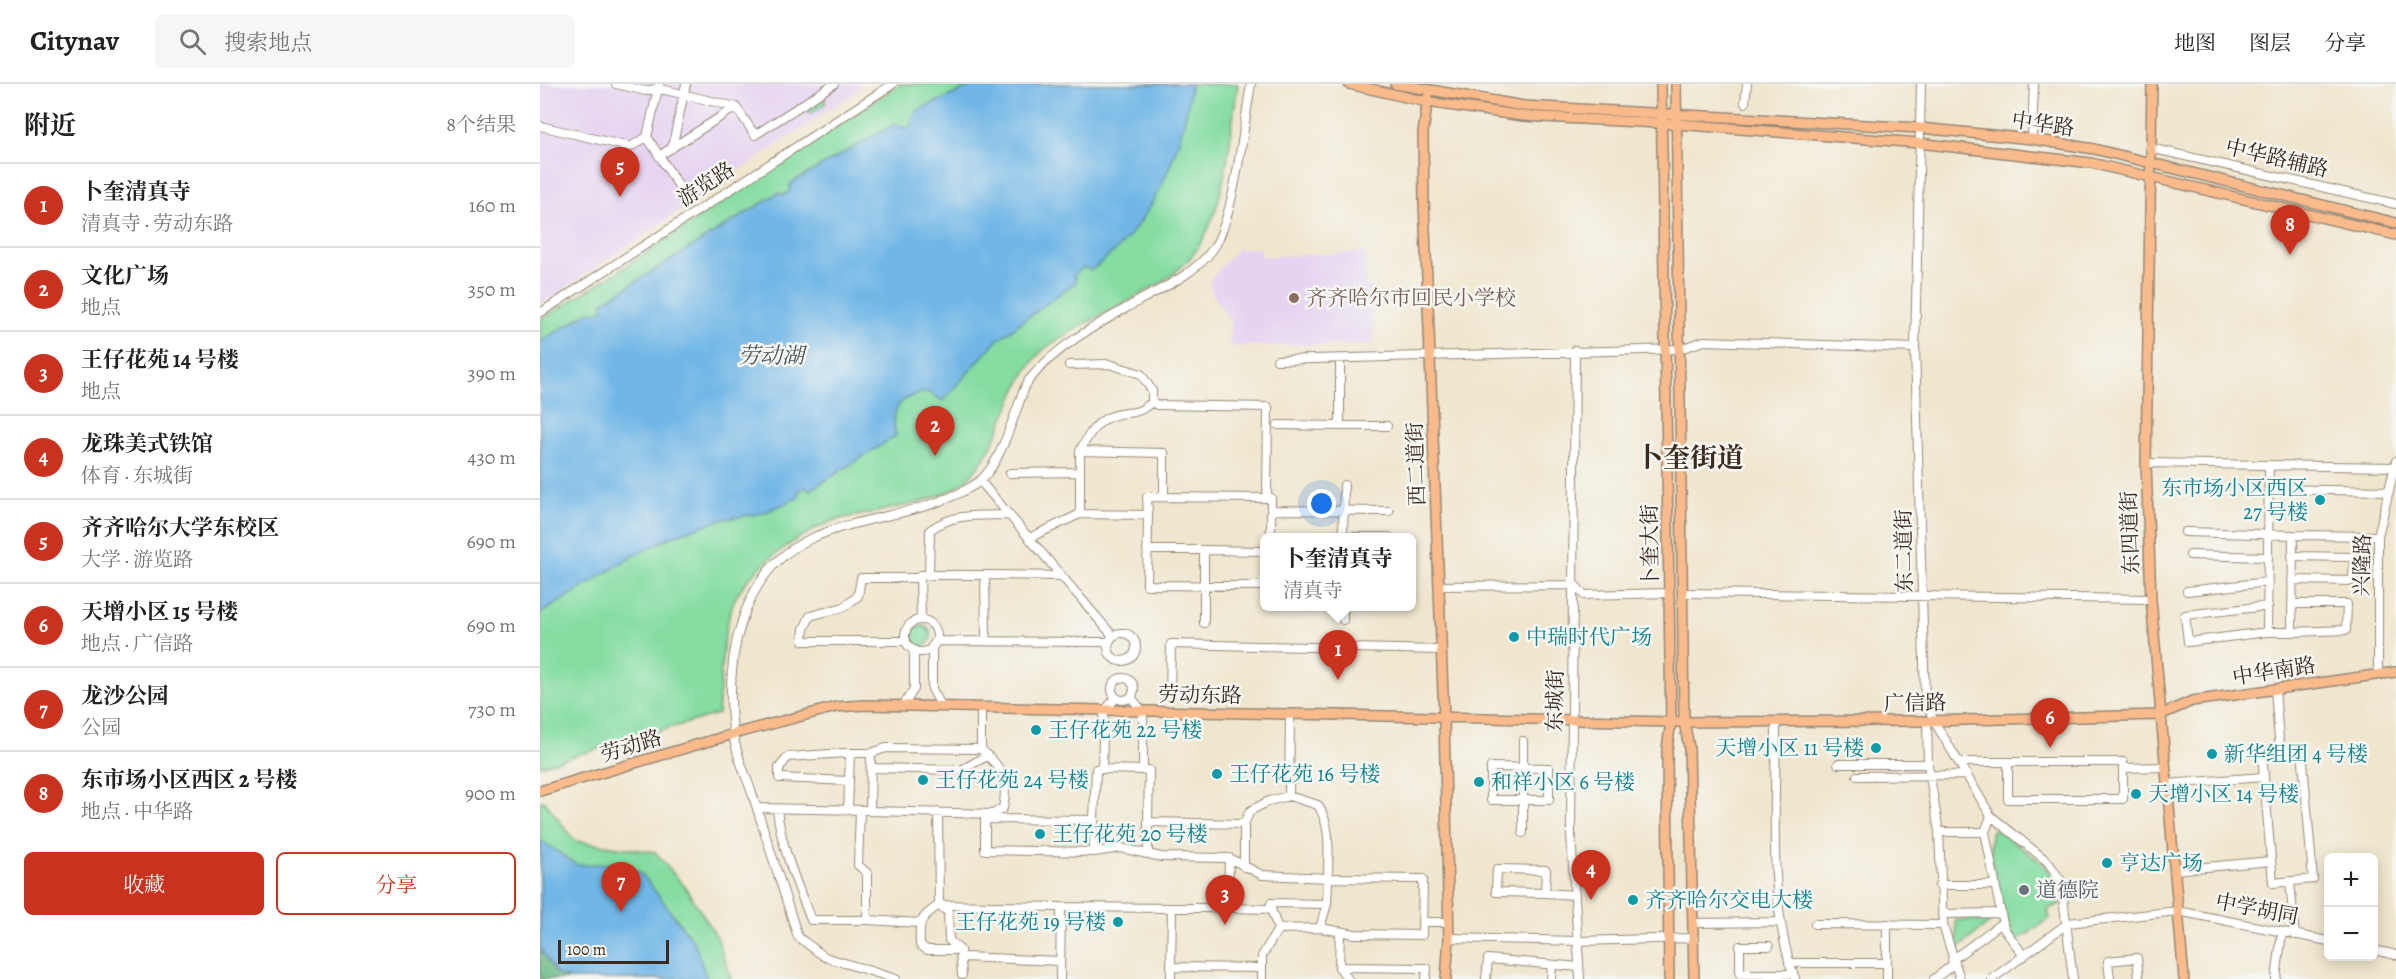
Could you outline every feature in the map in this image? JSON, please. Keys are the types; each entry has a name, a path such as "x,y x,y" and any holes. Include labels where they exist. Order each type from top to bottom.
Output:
{"main road":[{"name":"中华路","path":"1349,84 1427,102 1523,116 1677,124 1919,143 2091,164 2396,236"},
{"name":"中华路","path":"1395,84 1524,106 1920,128 2032,139 2094,149 2396,223"},
{"name":"卜奎大街","path":"1661,84 1671,722 1667,749 1669,979"},
{"name":"卜奎大街","path":"1676,84 1684,722 1689,747 1694,979"},
{"name":"东四道街","path":"2152,84 2146,463 2151,599 2184,979"},
{"name":"西二道街","path":"1429,88 1423,133 1444,719 1449,938 1446,979"},
{"name":"中华南路","path":"2160,715 2192,701 2396,672"},
{"name":"劳动东路","path":"733,734 836,707 903,706 1671,722"},
{"name":"广信路","path":"1671,722 1931,721 2160,715"},
{"name":"劳动路","path":"540,791 733,734"}],"street":[{"path":"616,84 646,91 659,86 736,107 755,135 834,84"},
{"path":"672,148 686,84"},
{"name":"游览路","path":"540,313 893,84"},
{"path":"897,979 825,957 798,937 733,734 731,694 739,625 751,595 775,563 808,540 846,525 924,508 955,496 981,482 1005,441 1027,382 1059,351 1108,318 1185,276 1213,249 1228,213 1251,84"},
{"path":"1745,103 1747,84"},
{"name":"东二道街","path":"1921,84 1915,348 1925,699 1931,721 1991,816 2048,862 2061,881 2068,923 2073,979"},
{"path":"2032,139 2034,84"},
{"path":"540,126 630,147 646,137 659,86"},
{"path":"659,156 736,107"},
{"path":"646,137 688,200"},
{"name":"中华路辅路","path":"2150,148 2396,204"},
{"path":"1276,360 1430,357 1575,350 1666,350 1680,349 1704,341 1915,348"},
{"name":"东城街","path":"1575,350 1575,585 1571,834 1580,979"},
{"path":"1340,358 1340,426"},
{"path":"1069,365 1109,364 1141,374 1152,391 1152,402"},
{"path":"1080,514 1080,452 1090,432 1111,416 1138,413 1152,402"},
{"path":"1152,402 1157,405 1268,407 1267,498"},
{"path":"1278,425 1387,426"},
{"path":"1080,452 1164,453 1164,497"},
{"path":"2146,463 2395,464"},
{"name":"兴隆路","path":"2378,673 2378,536 2395,464"},
{"path":"2267,632 2269,465"},
{"path":"1010,473 1080,472"},
{"path":"914,650 926,650 934,644 986,641 1111,639 1126,633 1136,643 1133,656 1123,661 1116,660 1110,653 1111,639 1062,576 981,482"},
{"path":"1343,533 1344,485"},
{"path":"2269,489 2389,491"},
{"path":"1260,586 1147,585 1147,497 1271,498 1271,533"},
{"path":"1271,510 1389,511"},
{"path":"1029,538 1080,514 1148,515"},
{"path":"929,575 930,530 942,521 956,516 1010,515"},
{"path":"2185,532 2378,536"},
{"path":"2292,632 2293,535"},
{"path":"1147,550 1260,551"},
{"path":"1204,550 1204,623"},
{"path":"2190,555 2268,557"},
{"path":"2292,556 2354,557 2353,581 2292,580"},
{"path":"903,706 914,689 914,650 906,641 803,641 810,616 844,607 858,597 861,578 920,578 920,575 1062,576"},
{"path":"986,575 986,641"},
{"path":"920,578 921,620"},
{"path":"2187,591 2268,582"},
{"path":"1438,586 1575,585 1584,595 1669,593"},
{"path":"1682,593 1923,598 2151,599"},
{"path":"2268,606 2186,615 2188,642 2267,632 2346,630 2347,604 2292,604"},
{"path":"1343,611 1343,620"},
{"path":"906,641 909,626 921,620 927,621 935,628 932,689 942,707"},
{"path":"1170,695 1171,644 1441,650"},
{"path":"1122,678 1123,661"},
{"path":"1116,698 1112,687 1115,681 1122,678 1134,685 1131,697"},
{"path":"2275,689 2280,752"},
{"path":"1116,698 1123,700 1131,697"},
{"path":"1131,697 1143,712 1143,770"},
{"path":"1102,769 1104,711 1116,698"},
{"path":"981,708 981,749 1000,767 1007,786 1003,808 985,819"},
{"path":"1289,795 1290,715"},
{"path":"1931,721 1928,764 1939,832 1939,885 1943,925 1960,979"},
{"path":"1769,946 1740,946 1740,974 1794,977 1781,922 1777,883 1776,722"},
{"path":"1522,832 1523,741"},
{"path":"849,781 779,778 779,768 788,758 871,753 886,748 981,749"},
{"path":"2302,750 2313,879 2273,883 2262,753 2280,752 2302,750"},
{"path":"848,810 850,753"},
{"path":"870,810 871,753"},
{"path":"871,768 961,770 987,756"},
{"path":"1959,762 2123,762 2123,799 2008,799 2008,763"},
{"path":"1838,764 1928,764"},
{"path":"1491,767 1549,768 1549,800 1523,800 1491,800 1491,767"},
{"path":"2123,768 2164,767"},
{"path":"1094,852 1096,769 1102,769 1149,770 1148,853"},
{"path":"1857,776 1966,775"},
{"path":"2166,784 2264,777"},
{"path":"1244,867 1244,824 1250,811 1269,801 1289,795 1318,805 1324,815 1328,835 1328,904 1320,928"},
{"path":"757,808 993,814"},
{"path":"777,809 779,824 798,888 811,920 920,923"},
{"path":"860,810 858,865 867,873 867,920"},
{"path":"938,812 939,905"},
{"path":"1991,816 1985,832 2004,929 2024,956"},
{"path":"985,819 1094,820"},
{"path":"985,819 985,850 1094,852 1121,848 1161,857 1228,858 1262,875 1423,879 1422,935 1340,932 1320,928 1278,929"},
{"path":"1148,822 1244,824"},
{"path":"1939,832 1985,832"},
{"path":"1228,858 1228,909"},
{"path":"2174,870 2271,861"},
{"path":"1545,894 1546,870 1497,869 1496,892 1545,894 1575,895"},
{"path":"2290,881 2295,935"},
{"path":"1939,885 1995,885"},
{"path":"1262,979 1262,956 1278,929 1271,903 1328,904"},
{"path":"939,905 948,912 949,940 961,953 962,975"},
{"path":"1060,961 927,950 920,945 920,923 924,916 939,905 1271,909"},
{"path":"1060,979 1061,907"},
{"path":"1171,979 1172,908"},
{"path":"1992,979 2068,923 2178,911"},
{"name":"中学胡同","path":"2178,911 2324,940"},
{"path":"1942,914 2002,918"},
{"path":"1934,979 2002,918"},
{"path":"1422,922 1448,922"},
{"path":"1694,923 1781,922"},
{"path":"1815,924 1943,925"},
{"path":"1887,924 1887,979"},
{"path":"1340,932 1339,967 1348,979"},
{"path":"2276,979 2282,932"},
{"path":"1449,938 1578,941 1694,938"},
{"path":"2378,951 2396,955"},
{"path":"2110,979 2108,960 2137,958 2139,979"},
{"path":"1486,979 1488,959 1579,967"},
{"path":"1789,963 1887,963"},
{"path":"1551,979 1552,965"},
{"path":"1171,967 1262,968"},
{"path":"1339,967 1427,968 1426,979"}],"shaded area":[{"path":"540,84 858,84 860,89 540,305"},
{"name":"齐齐哈尔市回民小学校","path":"1260,248 1260,257 1366,252 1366,286 1372,286 1373,344 1230,346 1230,321 1212,293 1209,281 1237,249"}],"green space":[{"name":"劳动湖","path":"900,84 1238,84 1225,172 1214,216 1205,236 1194,253 1171,276 1066,334 1039,354 1019,385 984,458 960,485 925,501 830,522 802,536 760,568 738,593 728,619 718,714 540,766 540,320 614,274"},
{"path":"821,94 826,103 810,114 804,105"},
{"path":"921,626 928,629 931,636 928,643 921,646 914,643 911,636 914,629"},
{"path":"540,801 545,802 575,841 655,852 685,887 717,937 731,979 540,979"},
{"name":"道德院","path":"1992,830 1998,830 2046,866 2052,876 2061,904 2048,909 2050,918 2016,942 1997,886 1991,853"},
{"path":"1994,919 1957,949 1956,920"},
{"path":"540,948 556,973 570,979 540,979"}],"water":[{"name":"劳动湖","path":"976,84 1191,84 1177,147 1160,189 1137,227 1119,247 1092,270 1083,268 1074,275 1076,282 996,341 943,401 928,392 904,400 896,410 894,417 896,436 810,490 805,487 799,491 798,498 763,513 720,520 673,536 633,556 540,614 540,342 590,311 598,312 603,309 603,302 778,193 784,195 789,192 791,183 895,124 909,129 916,111"},
{"path":"540,840 577,865 621,863 642,874 694,942 707,979 570,979 556,974 540,948"}],"place":[{"name":"齐齐哈尔大学东校区","path":"620,197"},
{"name":"东市场小区西区 2 号楼","path":"2290,255"},
{"name":"齐齐哈尔市回民小学校","path":"1294,298"},
{"name":"文化广场","path":"935,456"},
{"name":"东市场小区西区 27 号楼","path":"2320,500"},
{"name":"中瑞时代广场","path":"1514,637"},
{"name":"卜奎清真寺","path":"1338,680"},
{"name":"王仔花苑 22 号楼","path":"1036,730"},
{"name":"天增小区 11 号楼","path":"1876,748"},
{"name":"天增小区 15 号楼","path":"2050,748"},
{"name":"新华组团 4 号楼","path":"2212,754"},
{"name":"王仔花苑 16 号楼","path":"1217,774"},
{"name":"王仔花苑 24 号楼","path":"923,780"},
{"name":"和祥小区 6 号楼","path":"1479,782"},
{"name":"天增小区 14 号楼","path":"2136,794"},
{"name":"王仔花苑 20 号楼","path":"1040,834"},
{"name":"亨达广场","path":"2107,863"},
{"name":"道德院","path":"2024,890"},
{"name":"龙珠美式铁馆","path":"1591,900"},
{"name":"齐齐哈尔交电大楼","path":"1633,900"},
{"name":"龙沙公园","path":"621,912"},
{"name":"王仔花苑 19 号楼","path":"1118,922"},
{"name":"王仔花苑 14 号楼","path":"1225,925"}],"district":[{"name":"卜奎街道","path":"1690,458"}]}
